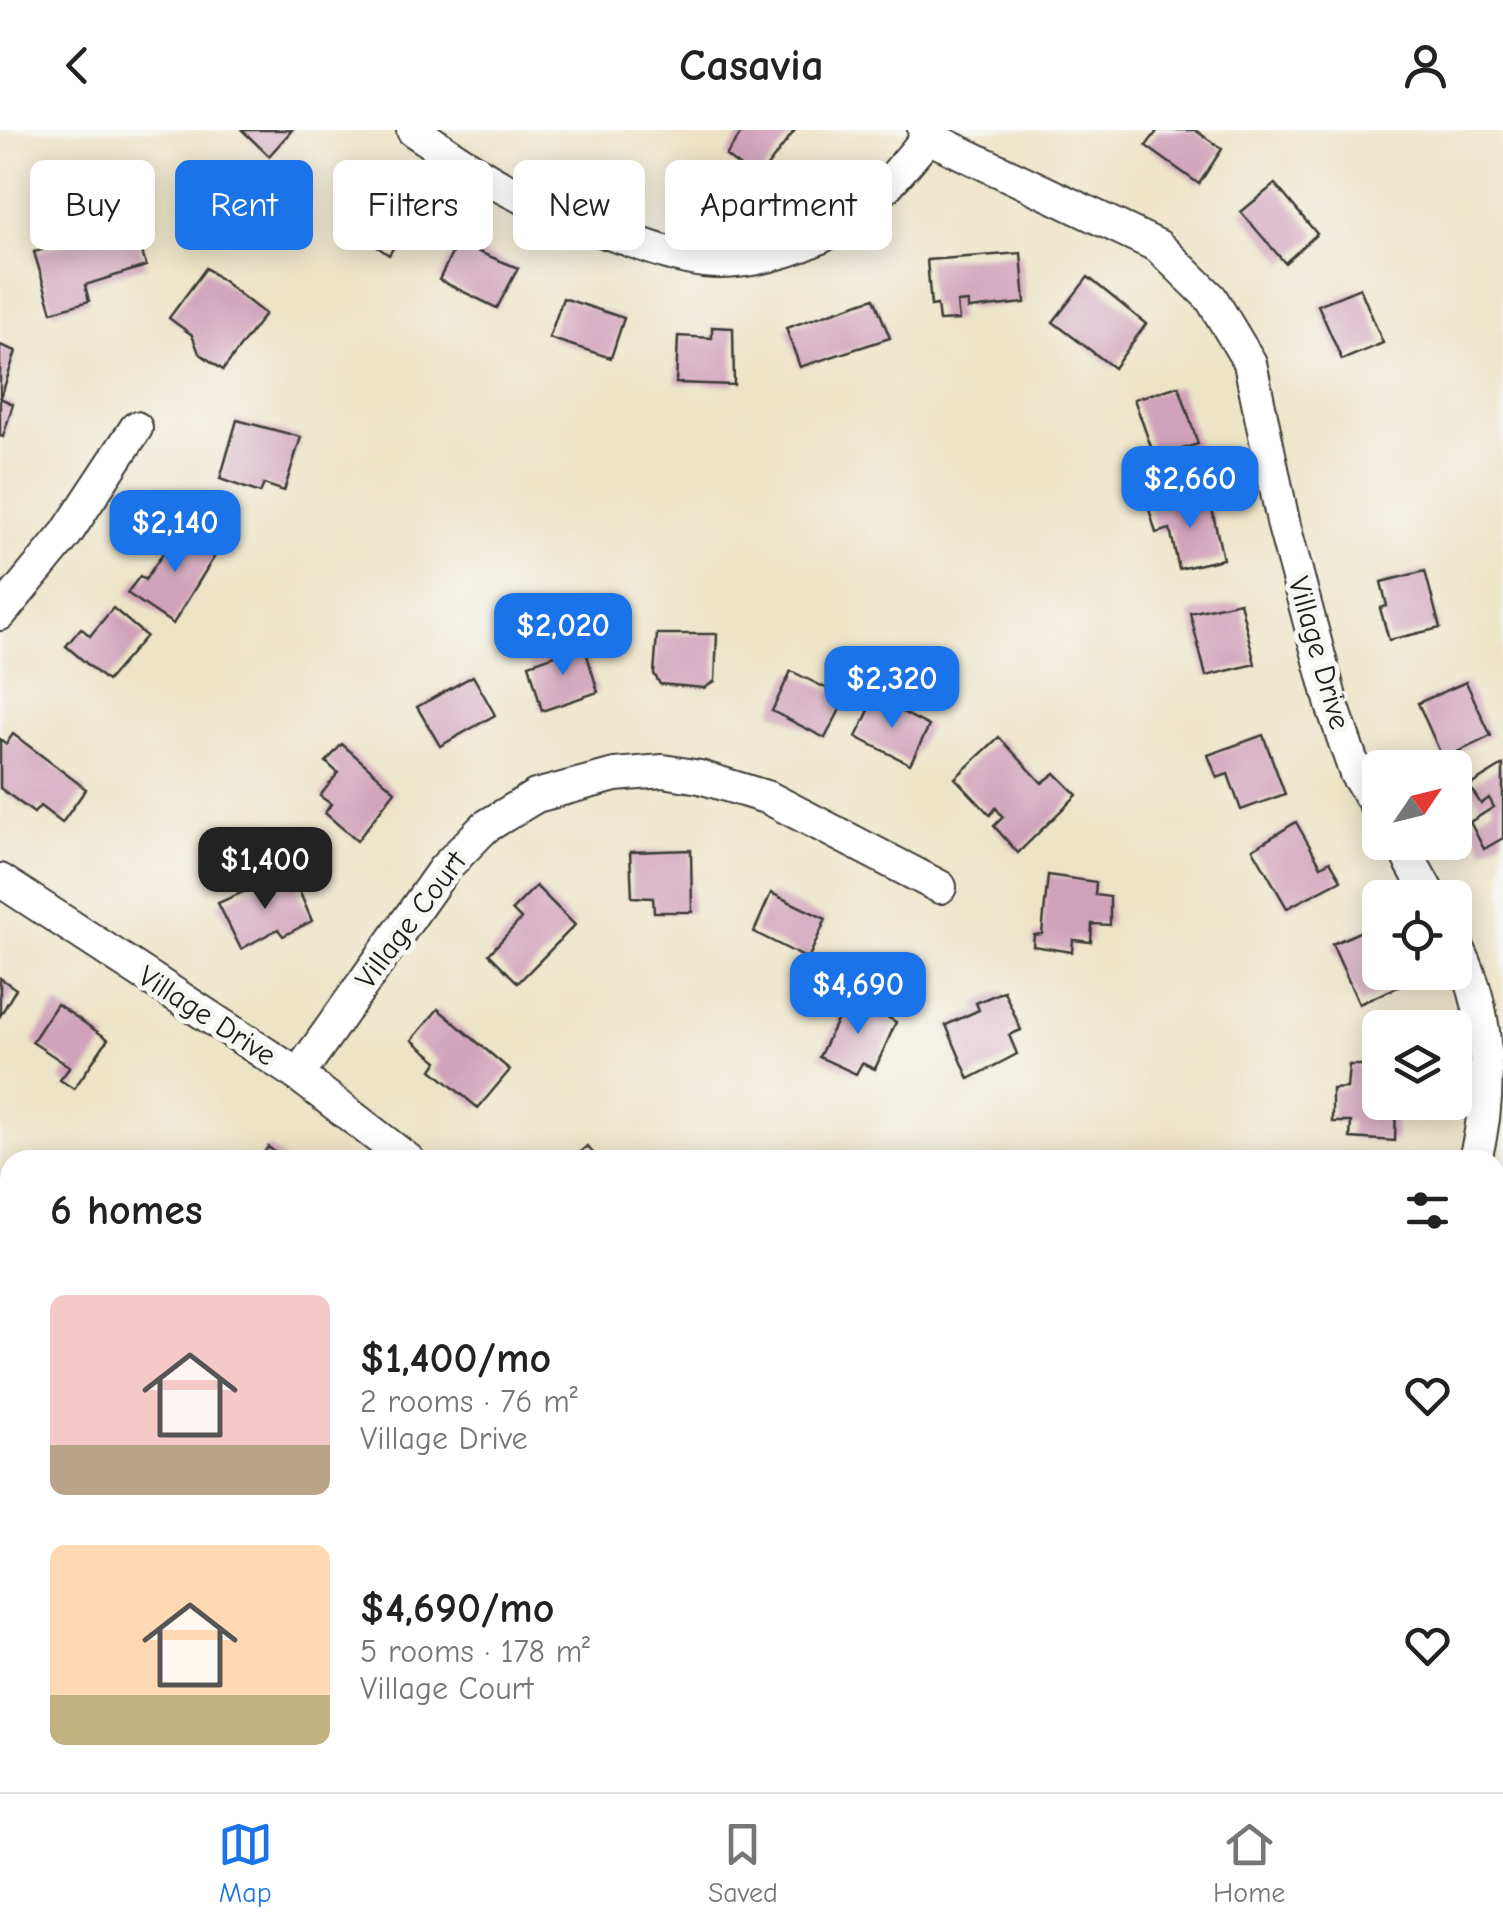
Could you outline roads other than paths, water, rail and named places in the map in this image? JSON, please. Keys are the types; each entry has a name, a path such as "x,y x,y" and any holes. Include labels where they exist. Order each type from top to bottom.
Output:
{"street":[{"path":"413,130 497,184 574,221 705,261 754,259 828,234 862,210 900,172 926,133"},
{"name":"Village Drive","path":"926,133 1158,246 1211,298 1250,364 1284,526 1332,705 1362,783"},
{"path":"0,614 66,534 136,428"},
{"name":"Village Court","path":"298,1075 444,868 485,827 536,796 615,775 663,771 700,776 768,798 940,887"},
{"name":"Village Drive","path":"0,880 298,1075 395,1150"},
{"path":"1472,984 1481,1006 1486,1081 1478,1150"}]}
